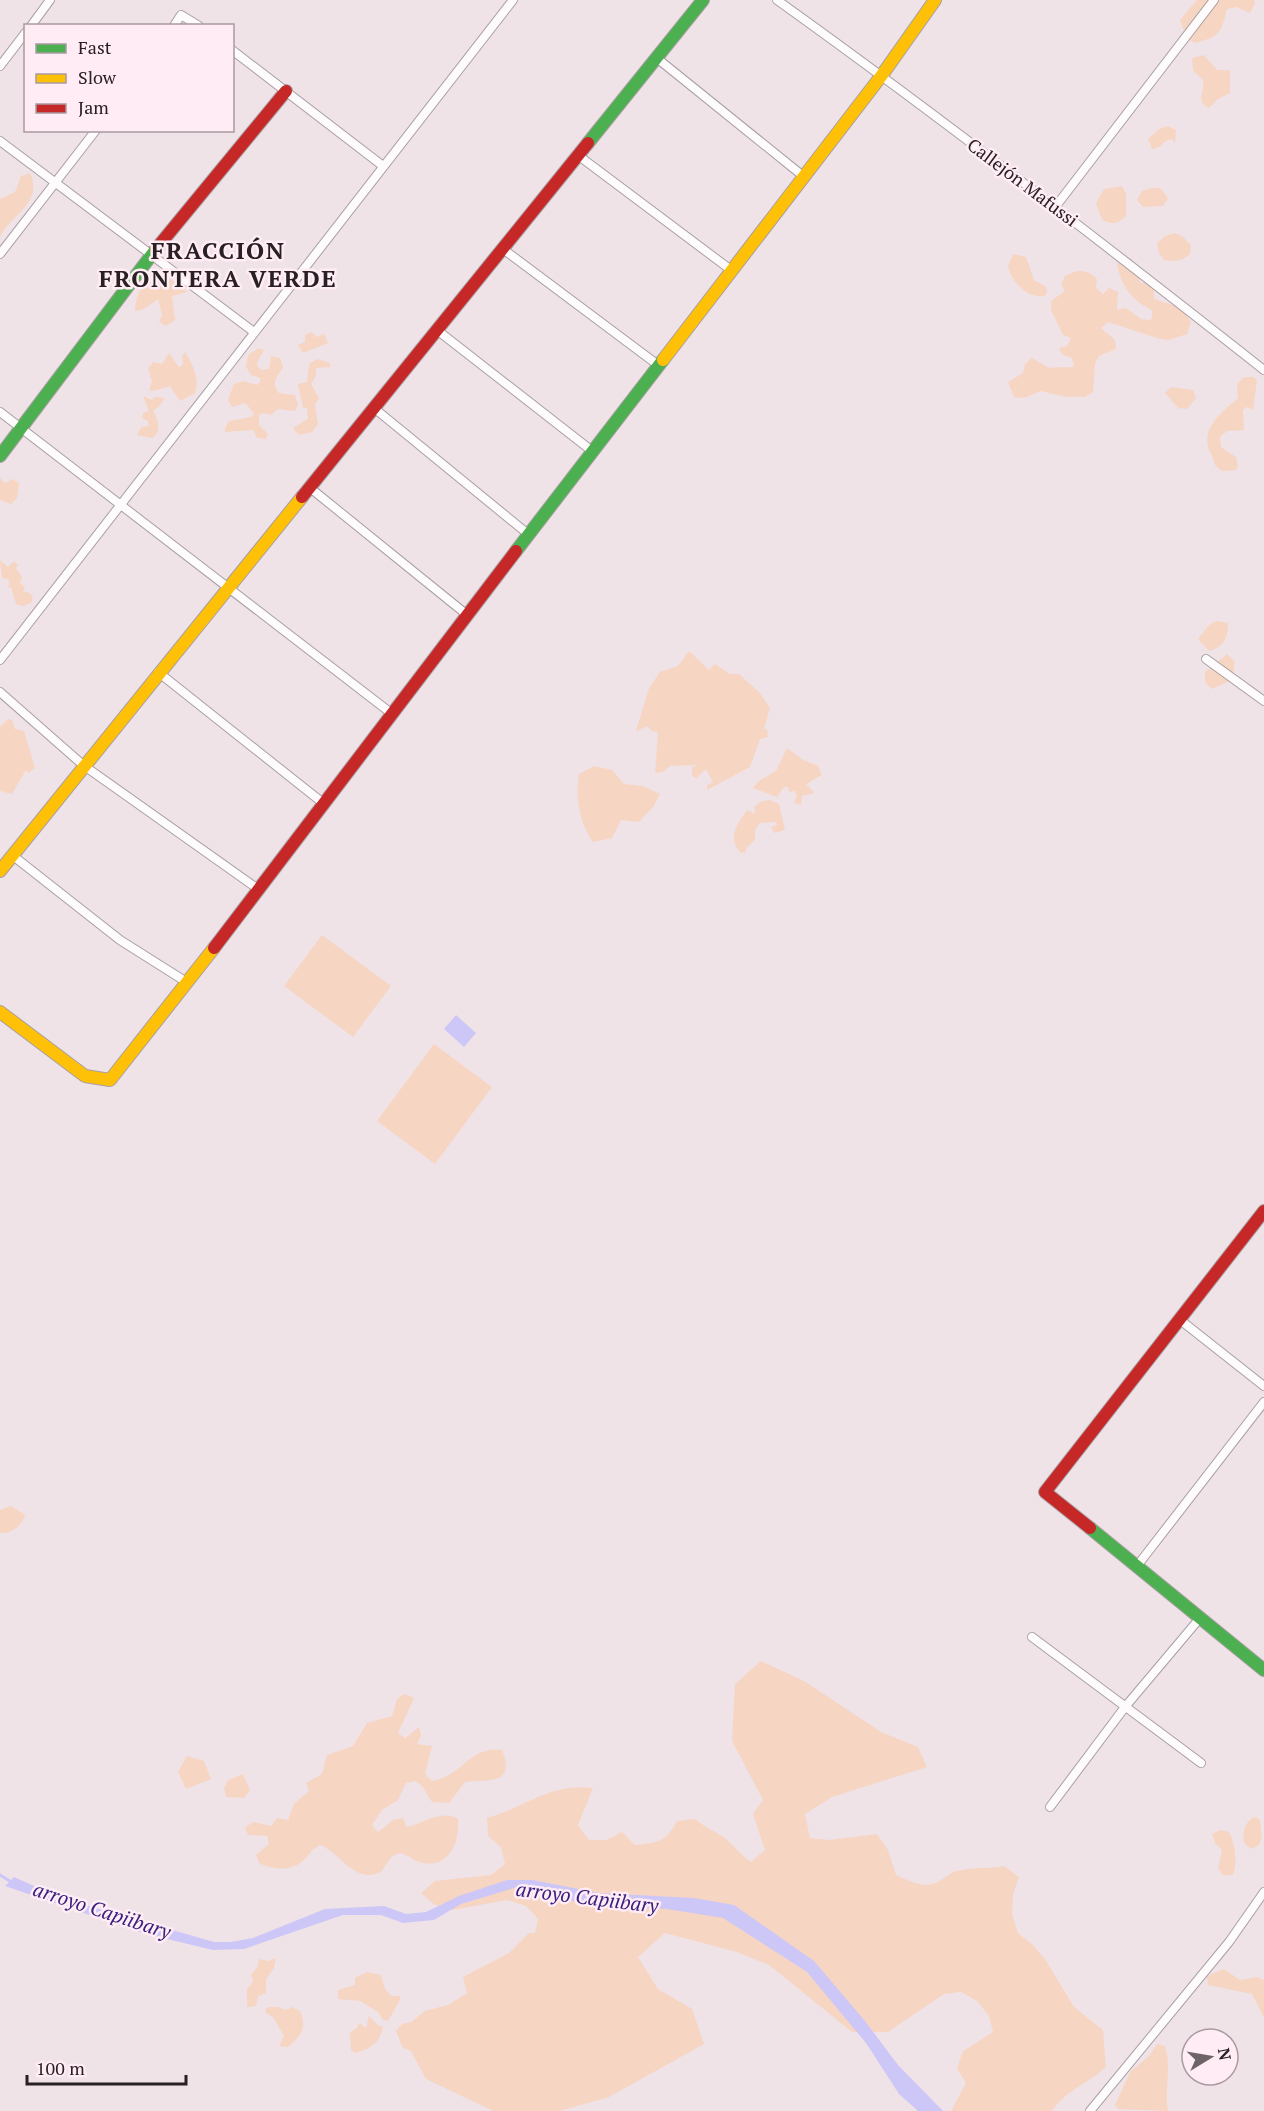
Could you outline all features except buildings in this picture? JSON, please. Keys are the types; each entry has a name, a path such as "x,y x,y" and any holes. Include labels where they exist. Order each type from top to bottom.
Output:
{"street":[{"path":"32,24 50,0"},
{"path":"0,660 513,0"},
{"path":"0,871 83,765 658,59 703,0"},
{"name":"Callejón Mafussi","path":"777,0 882,75 1056,206 1264,370"},
{"path":"0,1012 86,1076 110,1080 188,983 390,713 882,75 935,0"},
{"path":"1056,206 1214,0"},
{"path":"175,24 181,15 196,24"},
{"path":"0,66 24,35"},
{"path":"234,52 383,166"},
{"path":"658,59 804,176"},
{"path":"0,456 151,255 286,91"},
{"path":"0,254 95,132"},
{"path":"0,141 254,332"},
{"path":"579,156 731,270"},
{"path":"503,249 658,365"},
{"path":"437,330 592,452"},
{"path":"374,408 528,534"},
{"path":"0,412 390,713"},
{"path":"309,487 466,614"},
{"path":"1206,659 1264,701"},
{"path":"159,672 323,803"},
{"path":"0,692 83,765 258,889"},
{"path":"12,855 120,940 188,983"},
{"path":"1264,1211 1045,1492 1264,1670"},
{"path":"1179,1319 1264,1386"},
{"path":"1137,1566 1264,1402"},
{"path":"1050,1807 1125,1707 1200,1618"},
{"path":"1032,1637 1201,1763"},
{"path":"1090,2111 1229,1942 1264,1892"}],"shaded area":[{"path":"1197,0 1254,0 1255,3 1250,13 1236,7 1227,9 1221,28 1215,36 1194,43 1186,37 1180,20"},
{"path":"1204,55 1217,70 1230,70 1230,93 1218,99 1209,108 1202,103 1201,99 1203,80 1193,70 1192,58"},
{"path":"1168,126 1176,130 1175,143 1172,139 1152,149 1148,139 1159,129"},
{"path":"30,173 33,192 30,200 0,237 0,199 15,192 21,176"},
{"path":"1122,186 1126,194 1126,216 1115,223 1102,220 1096,203 1104,189"},
{"path":"1160,188 1168,198 1163,206 1143,207 1137,200 1142,191"},
{"path":"1174,233 1182,236 1191,245 1190,254 1178,260 1164,260 1159,253 1157,243 1165,236"},
{"path":"1013,254 1026,257 1034,280 1046,287 1047,293 1044,296 1032,295 1016,283 1008,266"},
{"path":"1122,257 1131,258 1137,266 1140,283 1148,282 1154,289 1154,299 1180,307 1191,322 1187,334 1169,340 1160,339 1108,322 1101,328 1115,340 1116,349 1099,356 1095,364 1093,392 1085,397 1066,397 1041,391 1024,398 1014,397 1008,382 1023,373 1025,364 1032,358 1049,368 1074,366 1072,358 1063,355 1059,348 1067,346 1071,338 1063,335 1051,310 1051,301 1065,291 1061,284 1065,276 1078,271 1089,273 1097,279 1096,288 1103,294 1109,288 1118,292 1117,310 1126,308 1141,319 1151,320 1153,311 1134,298 1122,280 1117,264"},
{"path":"167,271 171,280 181,283 187,292 172,296 175,320 166,326 159,322 162,315 158,299 144,309 135,311 137,297 148,279"},
{"path":"311,332 317,337 324,334 328,343 303,353 298,345 305,342 305,335"},
{"path":"259,348 264,350 257,362 258,367 262,370 269,369 271,356 280,358 283,367 275,383 276,389 279,393 295,395 298,405 295,411 278,409 271,415 263,413 259,415 259,425 268,434 266,439 257,438 253,430 225,432 229,421 251,417 254,413 245,403 232,407 228,400 234,384 243,381 257,385 260,382 260,378 251,375 246,367 248,355"},
{"path":"185,352 195,372 197,383 195,393 180,401 170,386 154,391 149,390 152,381 148,369 153,362 162,364 169,353 179,367 183,365 182,356"},
{"path":"317,359 330,363 330,367 316,368 316,376 311,384 319,398 315,405 318,424 312,432 299,435 293,428 308,419 307,408 303,408 298,384 307,382 309,364"},
{"path":"1244,377 1253,377 1257,380 1253,410 1246,407 1243,410 1244,430 1227,431 1220,437 1221,447 1236,457 1238,465 1236,470 1222,471 1215,465 1207,439 1216,418 1238,398 1237,384"},
{"path":"1171,387 1193,390 1196,398 1187,409 1178,408 1165,393"},
{"path":"143,396 152,400 154,397 165,398 158,408 153,410 158,428 152,438 137,435 141,427 149,426 148,421 142,418 143,413 149,411"},
{"path":"0,478 5,483 13,479 19,483 17,498 11,504 0,500"},
{"path":"0,560 8,567 14,561 18,565 16,568 22,577 20,583 25,587 23,591 30,593 33,597 31,603 23,606 16,604 11,587 7,588 10,584 8,579 2,578"},
{"path":"1217,621 1228,623 1227,633 1222,644 1209,651 1198,639 1209,625"},
{"path":"689,651 709,670 715,664 730,674 739,674 759,692 770,708 764,729 767,729 768,737 760,739 750,767 707,790 707,785 713,782 706,769 696,778 692,776 692,767 698,765 670,766 663,772 655,773 658,733 650,730 648,726 636,731 649,688 660,672 678,666"},
{"path":"1227,654 1235,662 1232,680 1212,689 1205,682 1205,672"},
{"path":"8,719 12,720 15,729 24,731 35,768 28,773 26,770 12,794 0,791 0,727"},
{"path":"787,748 803,760 818,766 822,775 806,784 815,793 802,796 801,805 794,803 797,796 795,791 789,792 788,787 784,787 777,797 753,788 760,780 776,771"},
{"path":"594,766 612,770 624,784 643,786 660,794 653,807 639,822 621,820 612,838 593,842 581,818 578,792 579,774"},
{"path":"770,800 779,804 785,830 774,833 771,827 777,825 776,822 760,823 755,830 755,840 746,848 746,852 741,853 734,842 737,826 747,810 755,814 754,807 762,801"},
{"path":"322,935 391,986 353,1037 284,986"},
{"path":"434,1044 492,1087 435,1164 377,1121"},
{"path":"11,1506 25,1515 24,1519 12,1531 0,1533 0,1510"},
{"path":"761,1661 804,1681 881,1732 918,1747 927,1767 832,1797 805,1814 810,1838 829,1840 877,1834 888,1850 896,1875 918,1884 935,1883 959,1871 1004,1866 1019,1877 1013,1894 1012,1914 1018,1933 1045,1959 1074,2007 1103,2030 1106,2067 1071,2092 1052,2111 951,2111 966,2083 957,2068 963,2051 993,2032 989,2016 977,2001 961,1992 944,1994 888,2032 852,2032 769,1965 737,1952 665,1933 638,1957 658,1989 692,2009 704,2044 609,2097 560,2111 493,2111 426,2079 411,2051 403,2048 396,2031 402,2024 411,2022 425,2011 448,2005 467,1993 463,1977 509,1953 529,1933 535,1933 538,1919 526,1906 507,1900 452,1910 435,1905 421,1893 435,1881 491,1875 505,1864 501,1847 488,1836 487,1818 551,1792 577,1787 593,1788 578,1825 589,1840 607,1840 622,1832 635,1845 649,1843 665,1837 677,1821 695,1819 725,1838 751,1862 765,1850 753,1814 763,1800 732,1741 735,1684"},
{"path":"404,1694 414,1698 398,1733 405,1738 419,1727 421,1736 417,1744 432,1746 425,1774 432,1781 451,1773 482,1752 502,1750 506,1762 502,1776 497,1779 465,1782 449,1803 432,1802 422,1786 415,1781 406,1783 398,1800 382,1810 372,1825 378,1832 393,1820 403,1818 407,1827 439,1816 452,1816 458,1819 457,1836 455,1844 446,1857 432,1863 422,1863 400,1853 392,1856 381,1872 372,1875 356,1872 321,1845 300,1863 290,1868 274,1868 259,1863 256,1855 269,1844 267,1836 248,1835 245,1827 254,1822 271,1826 277,1818 288,1820 294,1804 309,1791 306,1783 322,1774 327,1755 353,1746 367,1723 392,1716 397,1699"},
{"path":"187,1756 204,1761 211,1779 186,1789 178,1772"},
{"path":"243,1774 250,1790 244,1798 226,1797 224,1788 228,1780"},
{"path":"1256,1817 1260,1820 1262,1836 1259,1845 1251,1849 1244,1843 1243,1835 1249,1820"},
{"path":"1220,1830 1229,1832 1233,1842 1236,1859 1233,1875 1223,1875 1218,1868 1222,1850 1215,1843 1212,1834"},
{"path":"276,1958 274,1968 266,1979 266,1993 258,1996 256,2006 247,2007 247,1989 253,1982 251,1974 257,1968 259,1959 268,1961"},
{"path":"1224,1969 1240,1980 1257,1977 1264,1980 1264,2018 1252,1994 1208,1985 1207,1976"},
{"path":"367,1972 381,1975 385,1989 391,1996 400,1996 388,2021 383,2020 378,2012 360,2001 338,1999 338,1990 355,1985 355,1978"},
{"path":"269,2007 286,2010 292,2007 300,2011 303,2022 302,2031 288,2047 279,2046 284,2036 273,2017 266,2013 265,2009"},
{"path":"369,2016 379,2026 383,2026 382,2032 374,2044 355,2053 351,2050 350,2032 357,2028 359,2023 366,2028"},
{"path":"1157,2044 1165,2046 1167,2054 1168,2111 1118,2109 1115,2105 1130,2072 1149,2056"}],"water":[{"path":"456,1015 476,1033 464,1047 444,1029"},
{"path":"14,1877 61,1898 214,1942 253,1938 325,1909 384,1906 406,1914 426,1912 459,1896 507,1880 533,1880 599,1893 694,1898 734,1905 814,1961 865,2021 898,2065 943,2111 918,2111 899,2094 866,2043 807,1972 723,1918 667,1909 585,1904 517,1887 461,1904 434,1920 403,1923 381,1915 343,1915 244,1949 213,1950 142,1933 5,1886"}],"waterway":[{"name":"arroyo Capiibary","path":"0,1875 13,1883"}],"traffic: fast":[{"path":"588,143 703,0"},
{"path":"0,456 156,249"},
{"path":"516,551 663,360"},
{"path":"1090,1528 1264,1670"}],"traffic: slow":[{"path":"663,360 882,75 935,0"},
{"path":"0,871 302,497"},
{"path":"0,1012 85,1076 110,1080 214,948"}],"traffic: jam":[{"path":"156,249 286,91"},
{"path":"302,497 588,143"},
{"path":"214,948 516,551"},
{"path":"1090,1528 1045,1492 1264,1211"}],"district":[{"name":"FRACCIÓN FRONTERA VERDE","path":"218,264"}]}
